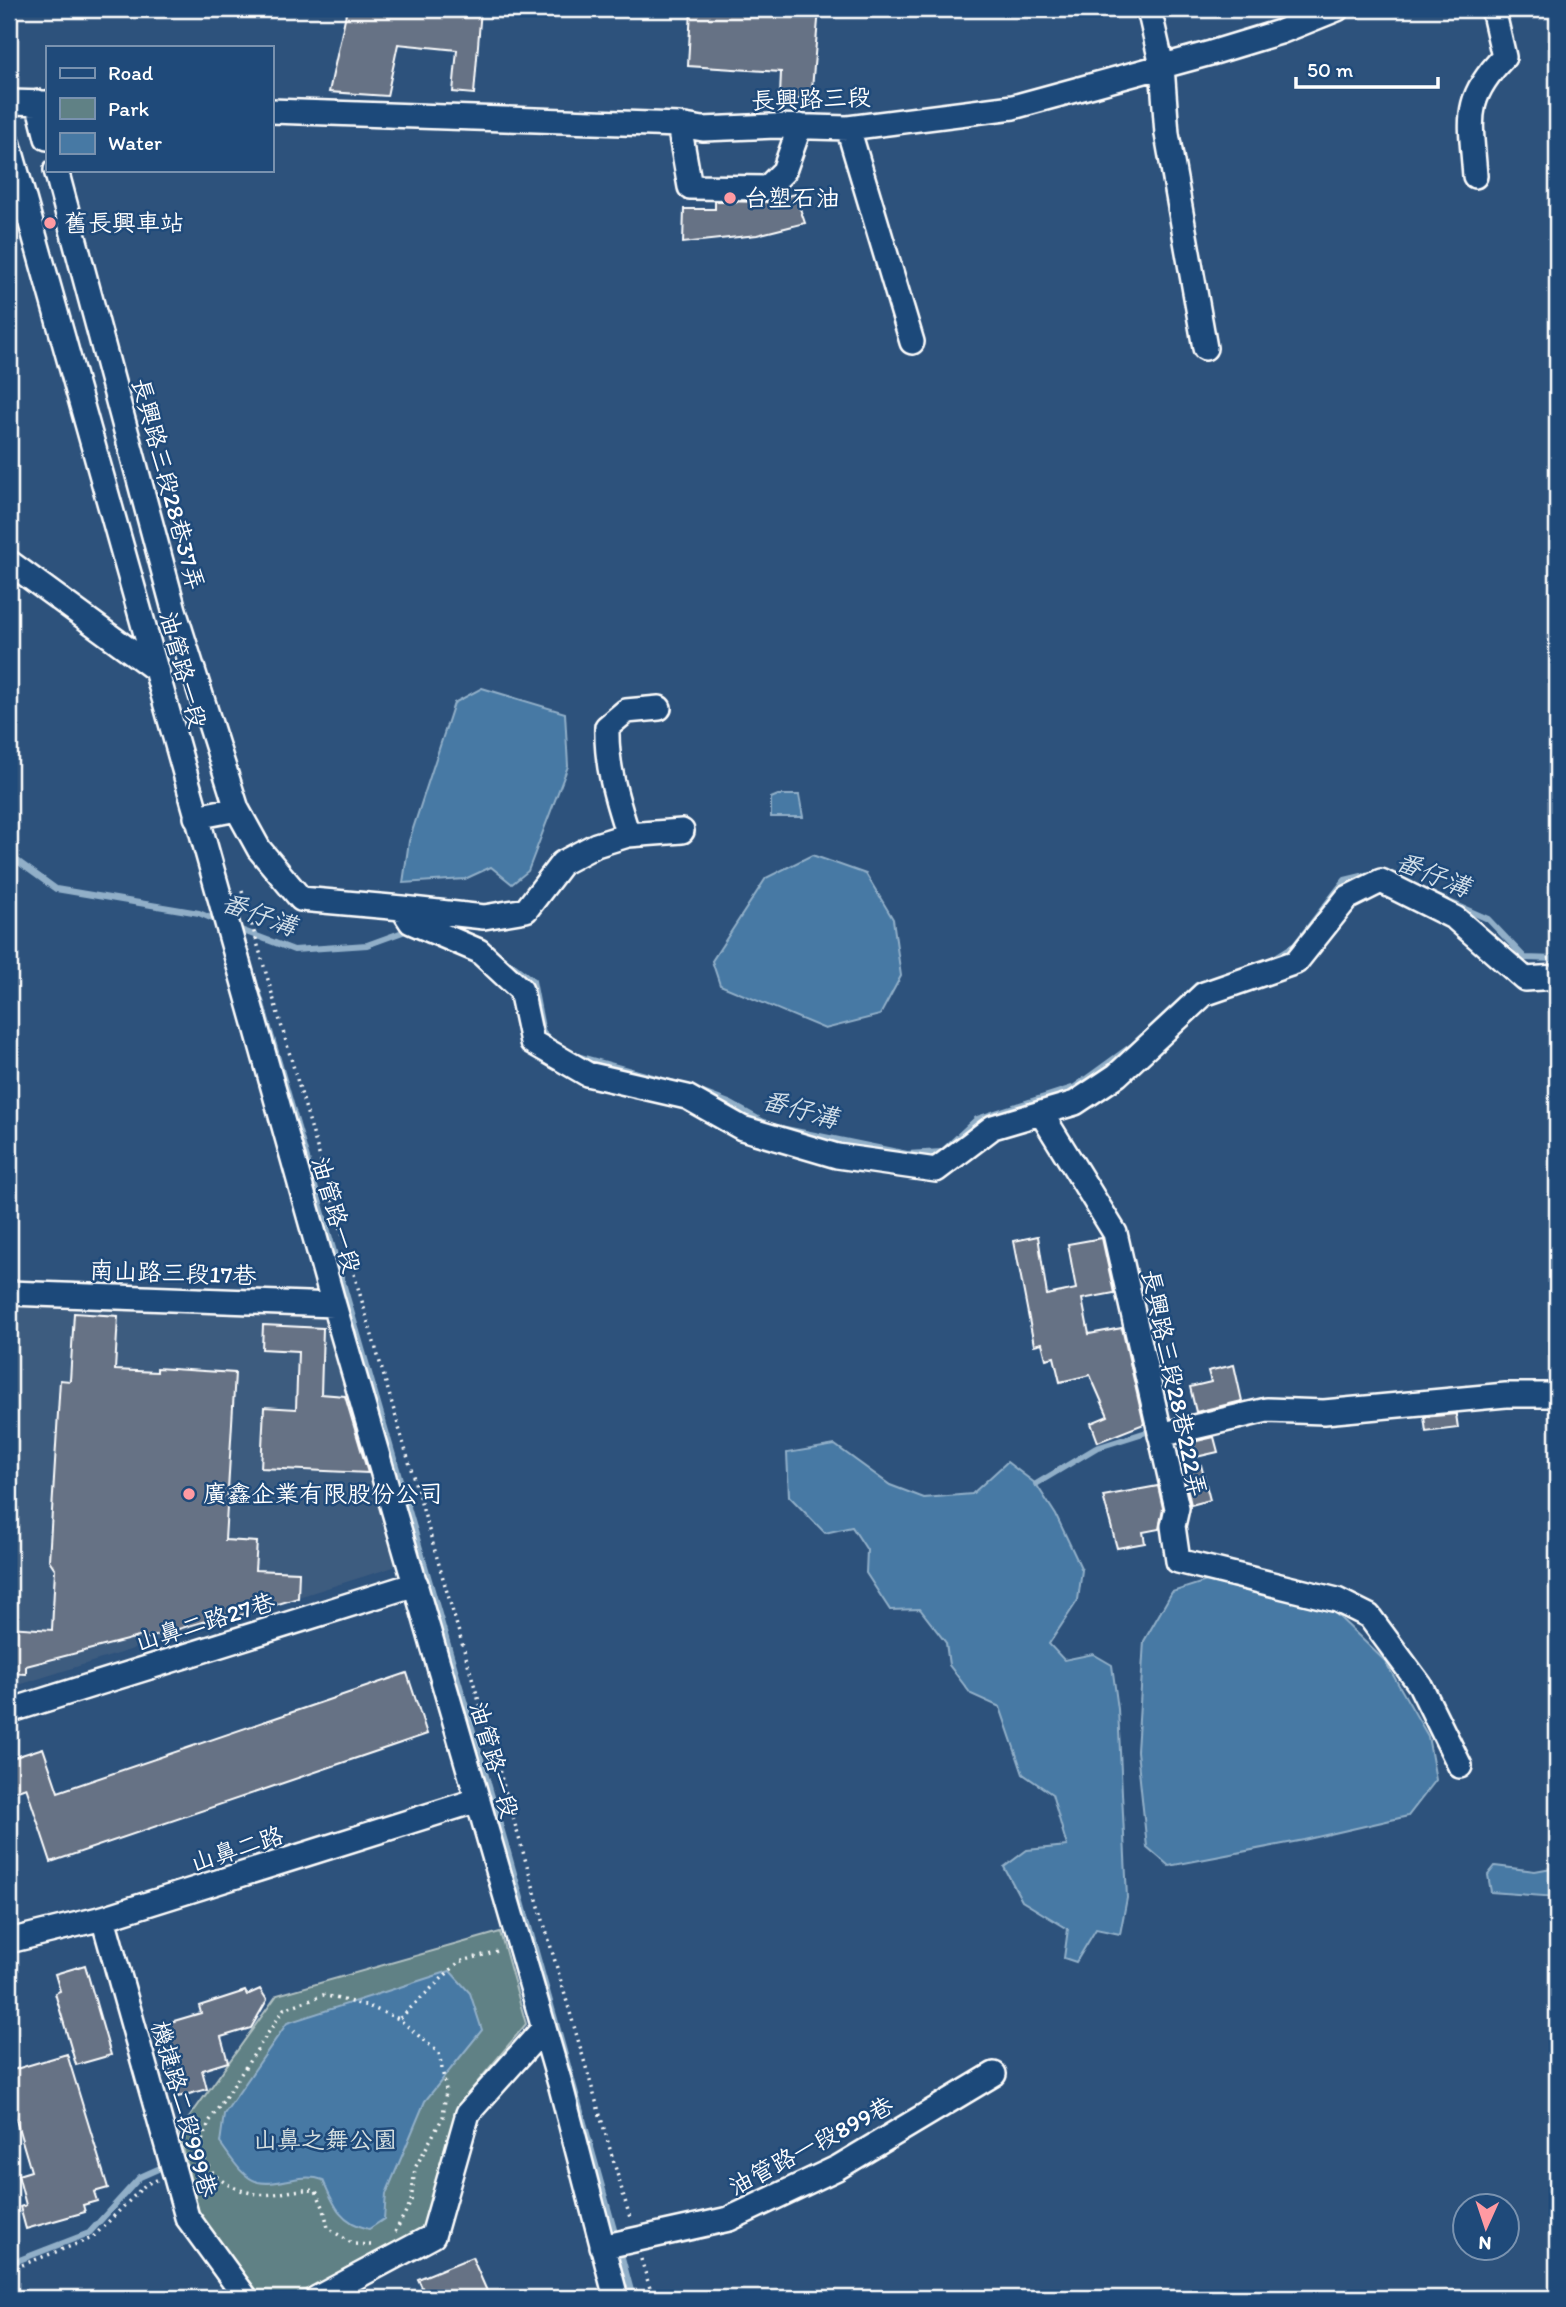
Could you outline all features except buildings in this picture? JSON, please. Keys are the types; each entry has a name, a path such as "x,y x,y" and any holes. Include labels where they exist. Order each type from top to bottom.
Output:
{"street":[{"path":"1149,9 1162,66 1167,134 1205,348"},
{"name":"長興路三段","path":"273,111 679,125 703,129 800,126 848,128 1013,107 1280,32 1337,9"},
{"path":"1475,176 1471,108 1482,80 1504,57 1493,9"},
{"path":"9,102 42,102 46,131"},
{"path":"679,125 690,187 754,188 767,188 784,171 800,126"},
{"path":"848,128 912,342"},
{"name":"油管路一段","path":"9,145 334,1305 544,2028 616,2298"},
{"name":"長興路三段28巷37弄","path":"57,172 174,610 237,809 259,849 301,899 484,917 526,910 562,863 596,845 628,835 682,831"},
{"path":"9,562 155,669"},
{"path":"628,835 611,784 607,727 626,712 659,708"},
{"path":"197,817 237,809"},
{"path":"402,908 411,922 479,951 520,990 532,1042 587,1074 687,1097 741,1128 837,1156 936,1170 993,1127 1075,1103 1117,1075 1204,994 1296,962 1347,898 1381,881 1455,918 1491,953 1525,979 1557,977"},
{"name":"長興路三段28巷222弄","path":"1041,1113 1115,1233 1177,1508 1173,1526 1178,1561 1337,1600 1369,1616 1420,1685 1460,1766"},
{"name":"南山路三段17巷","path":"9,1293 334,1305"},
{"path":"1160,1435 1267,1410 1324,1412 1494,1396 1557,1395"},
{"name":"山鼻二路27巷","path":"9,1711 416,1584"},
{"name":"山鼻二路","path":"9,1941 103,1918 478,1800"},
{"name":"機捷路二段999巷","path":"103,1918 187,2217 246,2298"},
{"path":"317,2298 433,2236 468,2113 544,2028"},
{"name":"油管路一段899巷","path":"602,2247 730,2219 837,2168 994,2074"}],"path":[{"path":"253,927 653,2298"},
{"path":"399,2019 459,1962 520,1944"},
{"path":"381,2243 374,2246 352,2244 328,2228 316,2191 302,2188 257,2194 225,2184 213,2176 202,2144 209,2122 284,2009 323,1995 368,2006 399,2019 439,2053 446,2090 443,2117 415,2168 411,2202 400,2226 388,2240"},
{"path":"9,2270 92,2238 146,2184 175,2173"}],"shaded area":[{"path":"9,1305 325,1318 397,1566 9,1688"}],"green space":[{"name":"山鼻之舞公園","path":"500,1932 526,2024 466,2096 432,2215 415,2236 289,2298 263,2298 200,2217 179,2132 277,1995"}],"water":[{"path":"482,688 565,713 568,766 528,871 512,884 491,867 465,879 403,883 409,841 454,703"},
{"path":"778,795 799,795 803,817 771,817 771,798"},
{"path":"812,855 866,874 893,919 901,976 880,1015 825,1029 720,985 712,961 766,878"},
{"path":"835,1445 890,1485 924,1498 972,1494 1007,1462 1036,1484 1056,1515 1082,1570 1078,1600 1049,1644 1064,1660 1093,1654 1112,1665 1118,1709 1127,1898 1120,1934 1096,1929 1076,1962 1064,1958 1068,1929 1022,1901 1004,1867 1027,1850 1067,1846 1052,1794 1023,1774 1000,1707 971,1694 949,1665 946,1643 920,1609 890,1610 866,1573 867,1550 852,1527 825,1533 789,1496 787,1453"},
{"path":"1216,1578 1334,1612 1385,1661 1428,1736 1436,1780 1408,1816 1304,1840 1169,1866 1147,1847 1137,1751 1144,1641 1172,1592"},
{"path":"1495,1866 1535,1871 1557,1867 1557,1897 1491,1892 1488,1875"},
{"path":"450,1971 470,1993 482,2030 425,2101 386,2194 384,2219 369,2229 345,2218 335,2205 323,2180 306,2178 265,2183 252,2179 241,2171 220,2143 224,2114 287,2023"}],"waterway":[{"name":"番仔溝","path":"9,855 56,889 199,913 220,922"},
{"name":"番仔溝","path":"1271,960 1295,945 1345,880 1374,873"},
{"name":"番仔溝","path":"1431,894 1488,919 1525,958 1557,959"},
{"name":"番仔溝","path":"233,927 294,950 367,945 411,929"},
{"name":"番仔溝","path":"486,945 533,981 543,1033 555,1044"},
{"name":"番仔溝","path":"698,1091 729,1103 771,1126 907,1154 942,1152 977,1119 1075,1087 1133,1045 1197,985 1204,983"},
{"path":"258,990 508,1852 615,2233"},
{"name":"番仔溝","path":"573,1055 674,1083"},
{"path":"1036,1484 1096,1448 1153,1430"},
{"path":"9,2264 89,2233 140,2177 158,2169"},
{"path":"620,2250 633,2298"}],"place":[{"name":"台塑石油","path":"730,198"},
{"name":"舊長興車站","path":"50,223"},
{"name":"廣鑫企業有限股份公司","path":"189,1494"}]}
